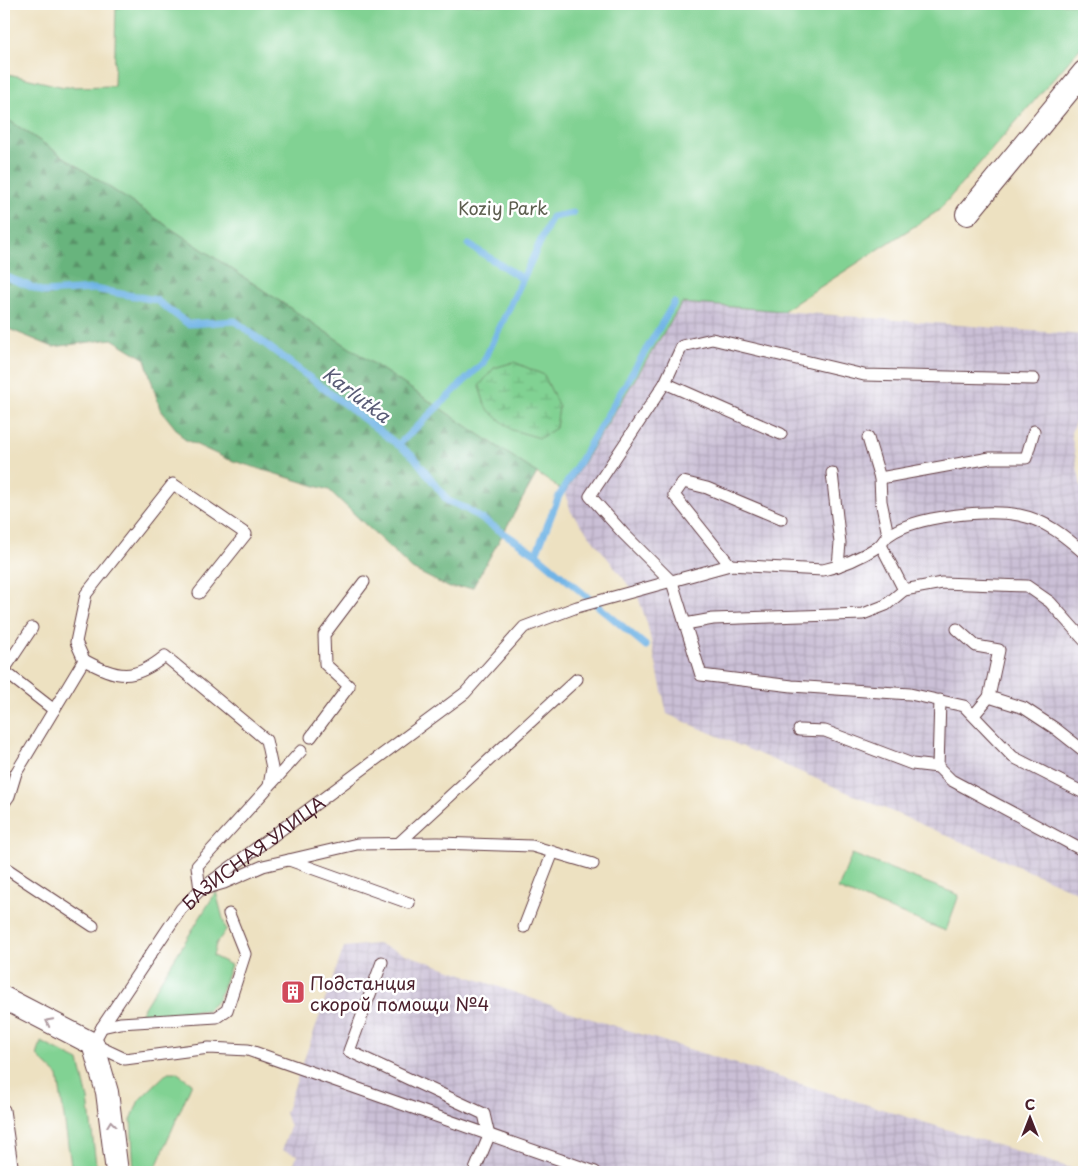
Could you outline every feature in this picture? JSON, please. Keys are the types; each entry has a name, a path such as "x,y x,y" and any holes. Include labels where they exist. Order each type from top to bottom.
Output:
{"street":[{"path":"967,214 1082,82"},
{"path":"4,998 97,1035 107,1092 117,1172"}],"lane":[{"path":"1034,379 864,375 712,339 682,346 665,383 590,496 624,534 672,582 701,675 792,686 910,694 964,706 1013,757 1084,793"},
{"path":"665,383 781,434"},
{"path":"880,478 990,458 1026,458 1034,431"},
{"path":"868,438 880,478 880,501 888,535"},
{"path":"832,474 840,543 838,566"},
{"path":"730,565 674,495 683,482 707,488 781,519"},
{"path":"199,593 246,534 173,484 86,594 76,642 84,660 109,674 129,676 153,666 164,656 266,740 272,768 269,787"},
{"path":"672,582 730,565 823,570 838,566 881,545 888,535 919,520 964,514 1019,515 1060,531 1084,553"},
{"path":"881,545 904,590"},
{"path":"311,737 349,686 326,664 324,634 364,582"},
{"name":"БАЗИСНАЯ УЛИЦА","path":"97,1035 181,910 200,890 465,693 524,627 577,607 672,582"},
{"path":"685,624 713,619 863,614 886,605 904,590 942,584 1027,586 1050,602 1084,640"},
{"path":"32,628 4,671 54,710"},
{"path":"957,629 976,646 1000,650 989,697 974,716"},
{"path":"4,803 9,796 16,773 84,660"},
{"path":"400,843 577,679"},
{"path":"989,697 1024,708 1056,729 1084,751"},
{"path":"938,767 940,700"},
{"path":"799,730 825,731 912,764 938,767 951,780 1084,851"},
{"path":"301,751 197,866 200,890 224,883 263,866 357,844 532,846 593,864"},
{"path":"524,926 553,852"},
{"path":"289,860 409,903"},
{"path":"4,867 93,926"},
{"path":"229,914 245,954 227,1010 216,1017 120,1023 97,1035 125,1059 209,1048 248,1050 488,1136 595,1172"},
{"path":"382,962 349,1050 484,1114 488,1136 474,1172"},
{"path":"4,1110 13,1172"}],"shaded area":[{"path":"682,303 1084,335 1084,400 1071,433 1081,486 1084,488 1084,895 667,714 647,623 638,597 571,512 565,492"},
{"path":"377,944 576,1014 1084,1172 291,1172 297,1155 282,1150 290,1127 285,1113 344,947"}],"green space":[{"name":"Koziy Park","path":"134,4 1084,4 1084,44 938,211 783,311 682,303 565,492 4,117 4,73 64,87 114,86 116,8"},
{"path":"4,117 537,473 473,587 450,588 412,569 329,490 227,459 184,439 160,409 145,359 112,339 53,347 4,327"},
{"path":"514,362 544,375 559,407 556,428 540,438 512,430 486,408 479,386 494,368"},
{"path":"852,854 959,895 946,931 838,889"},
{"path":"216,892 226,930 216,944 213,956 231,965 218,1000 207,1010 138,1017"},
{"path":"41,1042 79,1061 88,1099 97,1172 72,1172 58,1076 37,1056"},
{"path":"168,1072 176,1072 192,1083 154,1172 134,1172 131,1120 139,1100"}],"waterway":[{"path":"398,445 483,363 552,217 573,213"},
{"path":"469,245 523,279"},
{"name":"Karlutka","path":"4,276 44,292 94,289 156,300 188,324 235,321 414,457 448,501 465,508 536,554 646,646"},
{"path":"536,554 559,496 674,303"}],"place":[{"name":"Подстанция скорой помощи №4","path":"293,992"}]}
